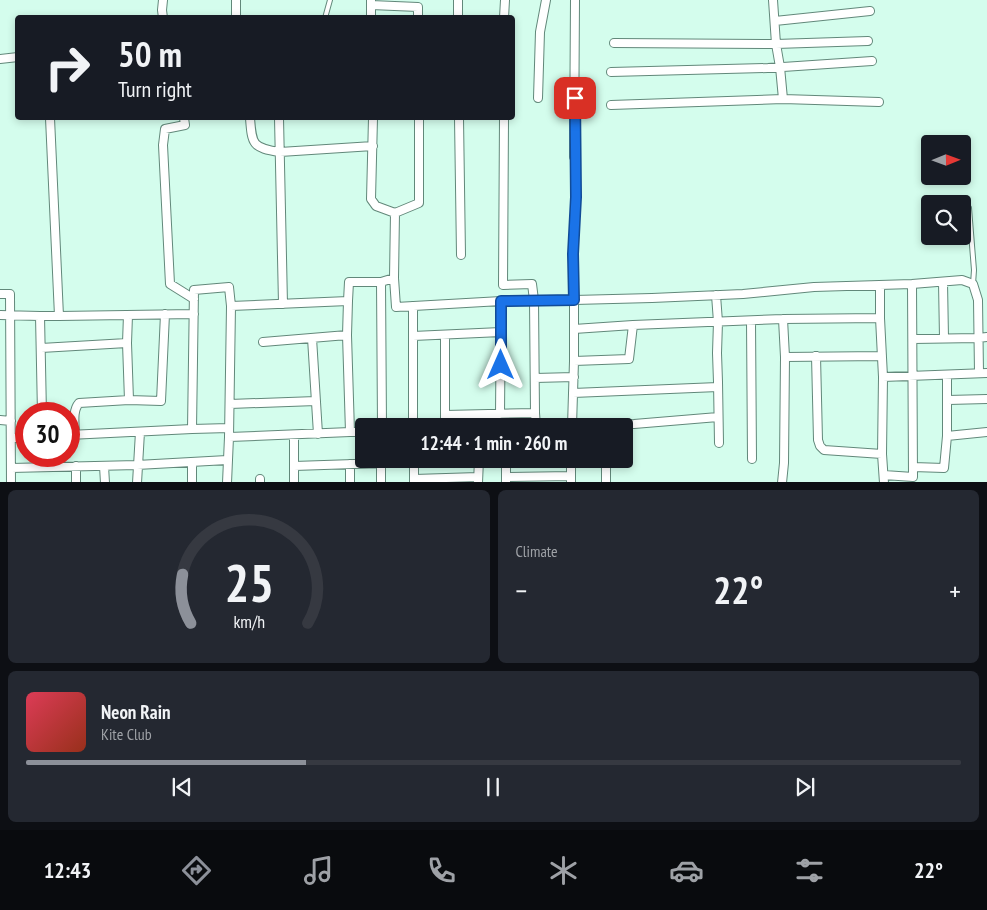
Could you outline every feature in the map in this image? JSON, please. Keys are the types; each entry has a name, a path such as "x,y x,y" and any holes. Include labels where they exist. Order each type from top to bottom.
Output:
{"street":[{"path":"163,0 163,15"},
{"path":"236,0 236,15"},
{"path":"458,0 458,15"},
{"path":"504,0 504,15"},
{"path":"538,98 540,32 546,0"},
{"path":"574,157 575,0"},
{"path":"773,0 783,99"},
{"path":"371,3 418,3"},
{"path":"775,21 870,11"},
{"path":"614,43 776,44 868,41"},
{"path":"0,58 15,58"},
{"path":"611,72 872,62"},
{"path":"610,105 783,99 879,102"},
{"path":"50,120 59,316"},
{"path":"184,120 185,125 165,129 164,137 170,284 194,299"},
{"path":"250,120 254,144 260,148 280,152 372,146"},
{"path":"279,120 284,304"},
{"path":"373,120 371,199 376,206 396,213 419,203 419,120"},
{"path":"459,120 461,255"},
{"path":"504,120 503,284 532,284 534,300 535,418"},
{"path":"396,213 394,278 396,307 501,301 716,296 814,287 912,284 962,280 973,284 978,300 978,338 983,373 883,377"},
{"path":"350,432 347,335 349,282 381,282 394,278"},
{"path":"381,282 382,418"},
{"path":"943,282 944,338"},
{"path":"880,285 884,479 913,477 912,284"},
{"path":"192,429 194,290 229,287 231,306 230,404 227,482"},
{"path":"0,294 10,294 11,482"},
{"path":"716,296 719,443"},
{"path":"572,418 574,300"},
{"path":"978,300 987,300"},
{"path":"231,306 348,301"},
{"path":"500,414 501,301"},
{"path":"413,306 413,418"},
{"path":"79,402 161,400 165,314"},
{"path":"0,315 194,314"},
{"path":"128,315 129,400"},
{"path":"40,316 42,402"},
{"path":"574,329 633,325 880,318"},
{"path":"782,482 784,463 785,356 783,320"},
{"path":"751,321 752,459"},
{"path":"574,361 629,359 633,325"},
{"path":"413,336 501,332"},
{"path":"445,334 445,415 535,413"},
{"path":"263,342 347,335"},
{"path":"912,339 978,338 987,336"},
{"path":"312,338 318,434"},
{"path":"41,348 127,343"},
{"path":"785,356 882,356"},
{"path":"816,356 817,426 820,446 824,450 882,454"},
{"path":"913,467 944,468 947,436 947,375"},
{"path":"535,378 574,377"},
{"path":"0,384 10,383"},
{"path":"573,392 718,387"},
{"path":"948,400 987,399"},
{"path":"230,404 316,401"},
{"path":"633,424 718,417"},
{"path":"0,420 11,422"},
{"path":"80,435 229,428"},
{"path":"137,482 140,432"},
{"path":"229,437 355,432"},
{"path":"947,436 987,432"},
{"path":"294,435 294,482"},
{"path":"80,466 227,460"},
{"path":"192,462 192,482"},
{"path":"350,464 350,482"},
{"path":"294,466 355,464"},
{"path":"104,466 105,482"},
{"path":"12,468 44,467"},
{"path":"76,467 76,482"},
{"path":"381,468 381,482"},
{"path":"414,468 414,481 478,480"},
{"path":"606,468 606,482"},
{"path":"506,480 571,479"}],"lane":[{"path":"326,15 330,0"},
{"path":"574,157 576,197 573,254 574,300"},
{"path":"971,233 974,270 973,284"}],"route":[{"path":"501,365 501,301 574,300 575,98"}]}
